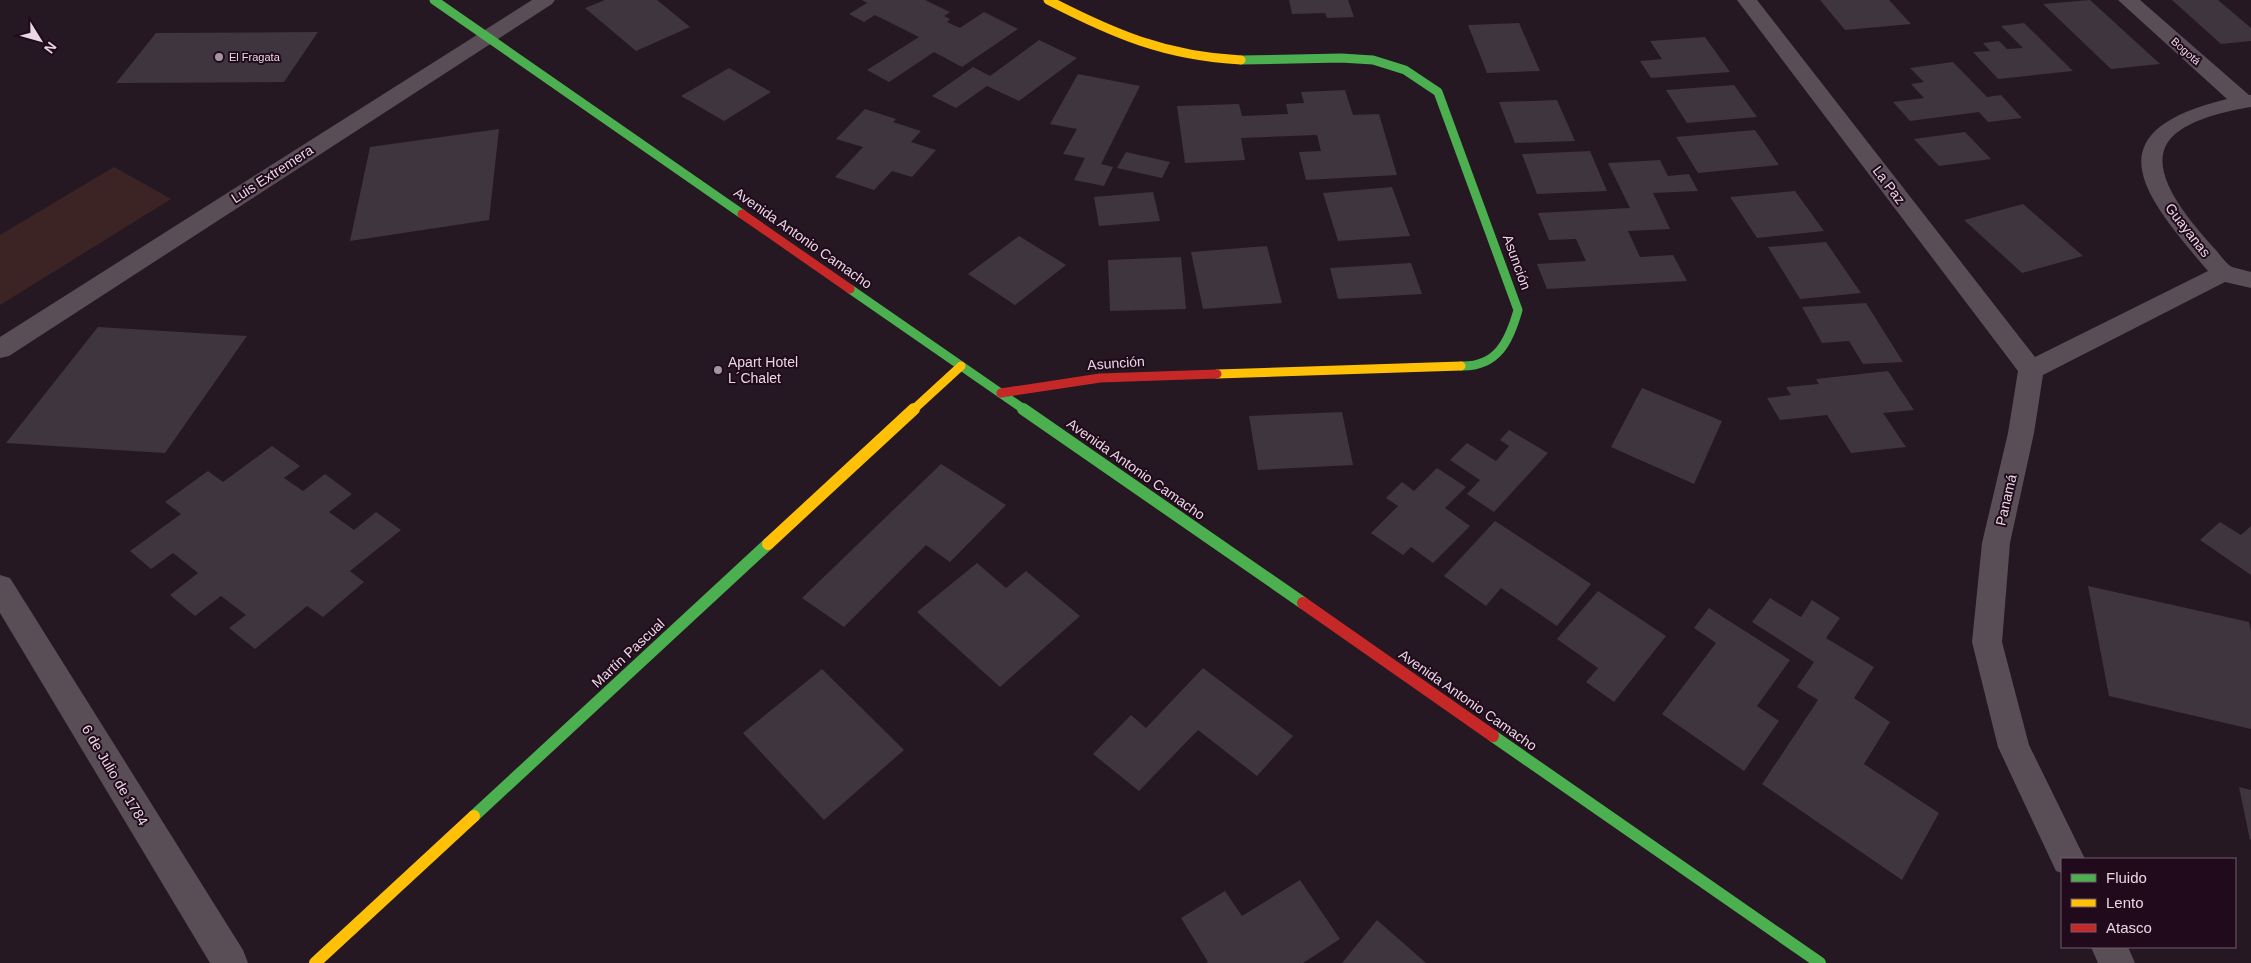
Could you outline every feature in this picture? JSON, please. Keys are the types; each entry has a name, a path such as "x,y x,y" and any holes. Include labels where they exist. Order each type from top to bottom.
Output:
{"street":[{"name":"Avenida Antonio Camacho","path":"434,0 1820,963"},
{"name":"Luis Extremera","path":"0,348 544,0"},
{"name":"Asunción","path":"1001,393 1100,378 1482,365 1504,347 1514,330 1518,310 1438,92 1420,77 1393,65 1367,59 1239,61 1196,58 1163,52 1087,20 1048,0"},
{"name":"La Paz","path":"1747,0 2031,370"},
{"name":"Bogotá","path":"2128,0 2247,102"},
{"name":"Guayanas","path":"2223,273 2165,201 2154,173 2154,152 2159,137 2186,118 2247,102"},
{"path":"2031,370 2223,273 2251,280"},
{"name":"Martín Pascual","path":"315,963 961,366"},
{"name":"Panamá","path":"2031,370 2021,434 1996,543 1987,642 2014,747 2068,858"},
{"name":"6 de Julio de 1784","path":"0,587 230,963"},
{"path":"2109,948 2116,963"}],"shaded area":[{"path":"114,167 171,199 0,305 0,235"}],"building":[{"path":"605,0 657,0 690,27 636,51 585,8"},
{"path":"862,0 925,0 950,12 944,16 950,19 947,22 960,28 984,12 1018,29 962,67 934,52 889,82 867,70 919,37 875,15 864,22 849,14 867,3"},
{"path":"1289,0 1348,0 1354,17 1327,18 1325,13 1292,14"},
{"path":"1820,0 1889,0 1911,24 1845,30"},
{"path":"2090,0 2160,64 2111,69 2043,4"},
{"path":"2172,0 2218,0 2251,28 2251,41 2221,44"},
{"path":"1519,23 1540,71 1487,73 1468,25"},
{"path":"2024,23 2073,71 1998,79 1973,52 1990,51 1983,43 1999,41 2007,49 2023,48 2001,26"},
{"name":"El Fragata","path":"318,32 284,82 116,83 156,33"},
{"path":"1705,37 1730,72 1651,78 1640,61 1662,59 1650,41"},
{"path":"1039,40 1077,58 1019,101 987,86 956,108 932,96 973,67 990,76"},
{"path":"1953,62 1987,97 2001,95 2022,118 1988,122 1979,112 1910,121 1893,102 1924,98 1911,84 1924,82 1910,68"},
{"path":"729,68 771,92 724,121 681,96"},
{"path":"1078,74 1140,86 1101,164 1113,167 1104,186 1074,180 1085,158 1063,154 1077,129 1050,124"},
{"path":"1734,85 1757,117 1687,123 1666,90"},
{"path":"1345,90 1353,115 1379,114 1397,175 1306,180 1299,152 1321,151 1317,135 1241,138 1245,160 1185,163 1177,106 1239,104 1242,116 1288,114 1286,104 1304,103 1301,92"},
{"path":"1557,100 1575,141 1515,143 1499,102"},
{"path":"865,109 896,119 893,122 921,131 911,142 936,150 912,177 892,171 874,190 835,177 863,147 836,139"},
{"path":"499,129 489,220 350,241 370,147"},
{"path":"1755,130 1779,165 1698,173 1676,137"},
{"path":"1965,132 1991,159 1939,166 1914,139"},
{"path":"1590,151 1607,191 1537,194 1522,154"},
{"path":"1126,152 1170,162 1162,178 1117,168"},
{"path":"1660,160 1668,176 1689,174 1698,191 1653,193 1670,229 1628,231 1640,257 1673,255 1687,281 1547,289 1537,264 1586,261 1576,239 1549,240 1538,213 1630,208 1608,163"},
{"path":"1392,187 1410,236 1338,241 1323,193"},
{"path":"1795,191 1824,231 1757,238 1730,197"},
{"path":"1153,192 1160,221 1099,226 1094,197"},
{"path":"2023,204 2083,256 2022,273 1964,220"},
{"path":"1019,236 1066,265 1015,305 968,274"},
{"path":"1826,242 1861,293 1800,299 1768,247"},
{"path":"1267,246 1282,303 1203,309 1191,252"},
{"path":"1181,257 1186,309 1110,311 1108,260"},
{"path":"1411,263 1422,294 1338,299 1330,268"},
{"path":"1866,303 1903,362 1863,364 1849,341 1822,343 1802,307"},
{"path":"98,327 247,336 165,453 6,443"},
{"path":"1888,371 1914,410 1883,413 1906,447 1851,453 1827,415 1780,420 1767,398 1791,395 1786,387 1819,384 1816,379"},
{"path":"1642,388 1722,421 1694,484 1611,447"},
{"path":"1342,412 1353,465 1258,470 1249,416"},
{"path":"1509,430 1548,453 1494,512 1467,494 1480,480 1450,460 1467,443 1496,461 1509,446 1500,440"},
{"path":"272,446 300,466 284,478 303,491 325,474 352,494 329,512 354,530 376,512 401,530 350,571 364,582 323,617 307,606 255,649 229,628 246,615 221,596 195,616 170,595 198,573 173,553 151,569 130,551 181,514 165,502 208,471 223,482"},
{"path":"941,464 1006,505 950,562 926,545 844,627 802,598"},
{"path":"1437,468 1466,487 1445,508 1470,526 1433,563 1411,547 1403,555 1371,533 1398,506 1386,498 1402,482 1414,491"},
{"path":"1495,521 1591,584 1557,626 1501,588 1486,606 1444,576"},
{"path":"2220,522 2241,535 2251,526 2251,575 2200,540"},
{"path":"977,563 1006,588 1026,571 1080,616 1000,687 917,612"},
{"path":"2088,586 2249,622 2251,631 2251,729 2109,696"},
{"path":"1598,591 1666,636 1614,702 1586,682 1598,668 1557,639"},
{"path":"1770,598 1801,617 1812,600 1840,618 1826,638 1874,667 1854,698 1890,722 1864,764 1939,813 1902,880 1762,784 1818,700 1797,687 1814,662 1752,622"},
{"path":"1709,608 1790,660 1757,706 1779,721 1744,771 1662,714 1716,643 1694,628"},
{"path":"1203,668 1293,736 1257,776 1198,730 1139,791 1093,754 1131,715 1146,728"},
{"path":"822,669 904,750 824,820 743,733"},
{"path":"2239,787 2251,790 2250,840"},
{"path":"1300,880 1340,939 1303,963 1206,963 1208,962 1181,918 1225,891 1242,916"},
{"path":"1377,920 1426,963 1342,963"}],"traffic: fast":[{"path":"434,0 742,214"},
{"path":"1241,60 1341,58 1373,60 1405,70 1438,92 1518,310 1510,334 1500,350 1488,362 1479,366 1461,366"},
{"path":"850,289 1303,603"},
{"path":"474,816 768,544"},
{"path":"1493,736 1820,963"}],"traffic: slow":[{"path":"1048,0 1118,34 1164,50 1213,59 1241,60"},
{"path":"768,544 961,366"},
{"path":"1217,374 1461,366"},
{"path":"315,963 474,816"}],"traffic: jam":[{"path":"742,214 850,289"},
{"path":"1001,393 1100,378 1217,374"},
{"path":"1303,603 1493,736"}],"place":[{"name":"El Fragata","path":"219,57"},
{"name":"Apart Hotel L´Chalet","path":"718,370"}]}
